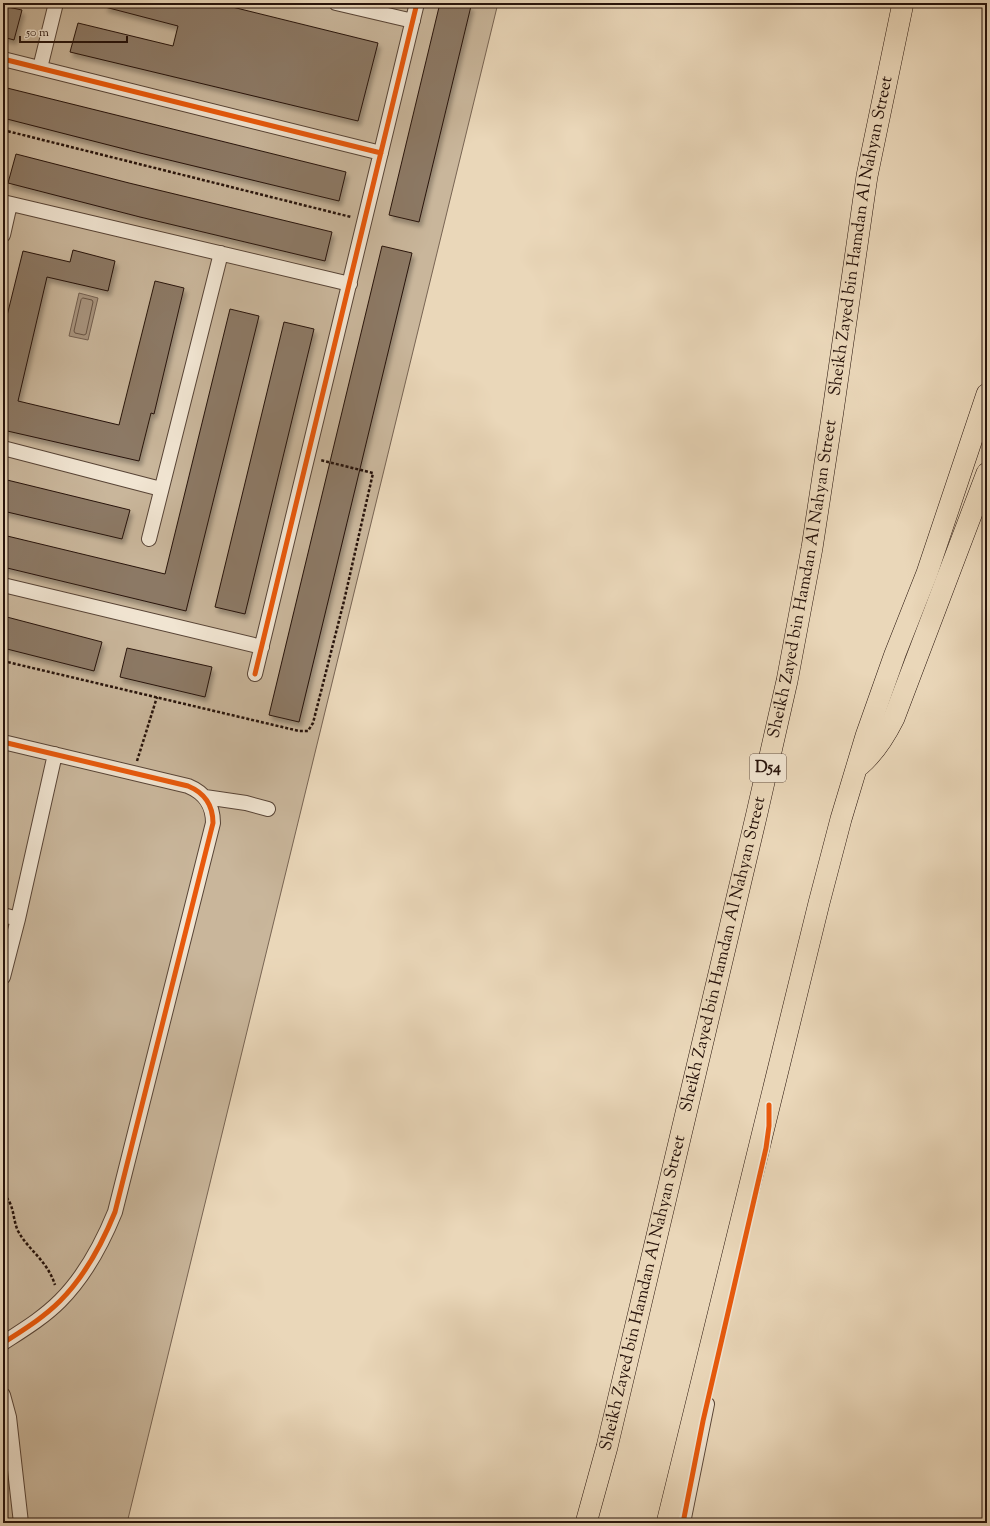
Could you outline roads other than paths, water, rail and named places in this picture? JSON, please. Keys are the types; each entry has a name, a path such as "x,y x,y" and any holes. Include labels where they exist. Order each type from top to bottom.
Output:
{"highway":[{"name":"Sheikh Zayed bin Hamdan Al Nahyan Street","path":"586,1523 608,1439 756,821 787,681 820,494 867,176 903,3"},
{"path":"667,1523 769,1105 841,819 856,768 895,654 932,559 987,394"},
{"path":"856,768 875,750 894,718 987,473"}],"street":[{"path":"40,68 56,3"},
{"path":"336,3 413,21"},
{"path":"255,674 417,3"},
{"path":"3,59 381,153"},
{"path":"3,235 7,203 350,284"},
{"path":"149,539 221,254"},
{"path":"3,448 161,489"},
{"path":"3,585 262,647"},
{"path":"3,742 188,786 205,797 212,809 212,823 122,1190 115,1212 96,1253 84,1272 60,1301 33,1323 3,1343"},
{"path":"3,977 18,919 55,754"},
{"path":"205,797 246,803 268,809"},
{"path":"3,915 18,919"},
{"path":"683,1523 703,1420 766,1148 769,1126 769,1105"},
{"path":"3,1395 9,1417 21,1523"}],"water":[{"path":"79,293 98,298 88,340 69,336"}]}
